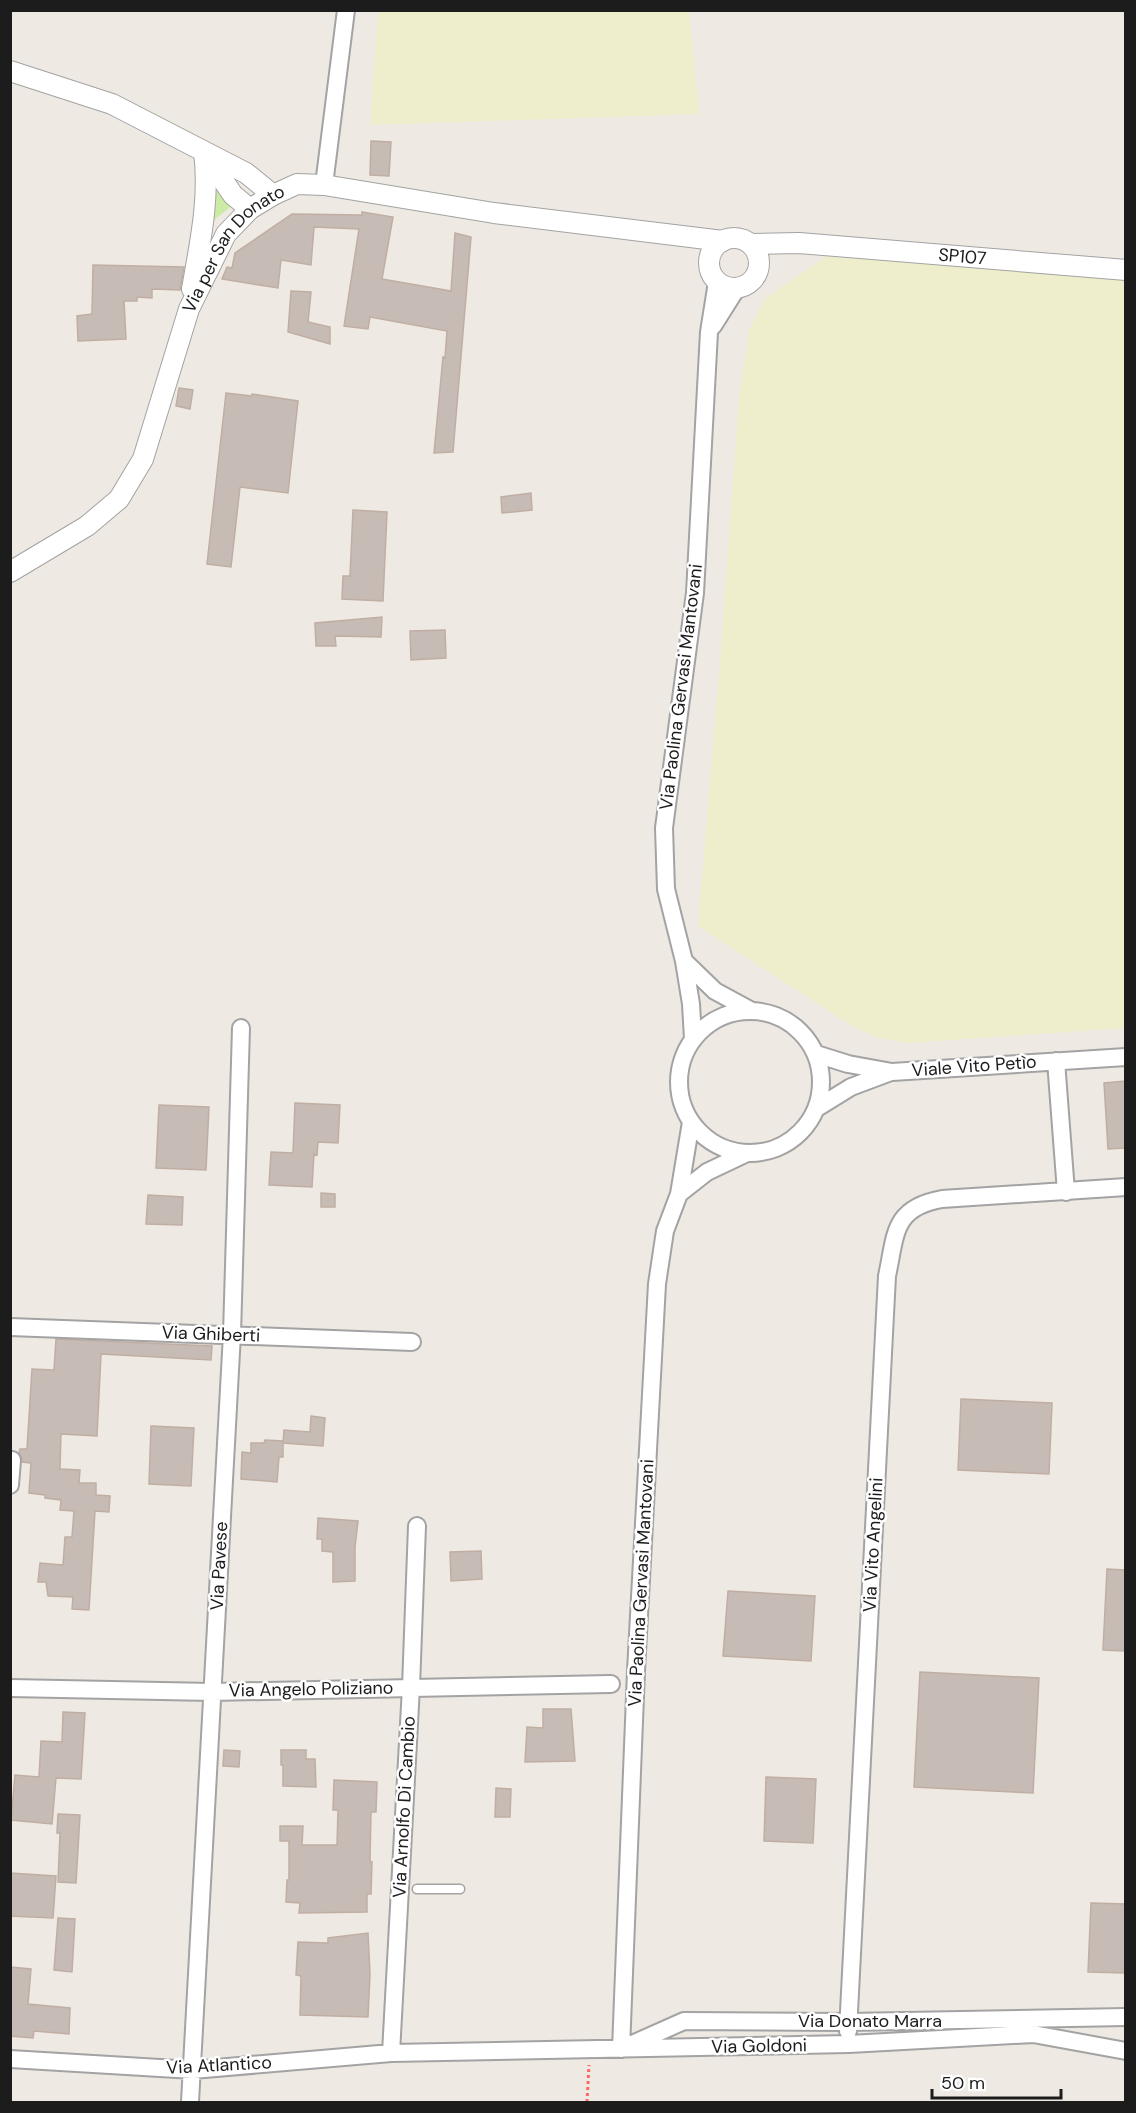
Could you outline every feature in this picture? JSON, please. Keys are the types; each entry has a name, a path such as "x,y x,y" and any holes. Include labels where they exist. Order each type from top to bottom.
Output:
{"street":[{"path":"324,185 346,10"},
{"path":"10,71 112,104 246,173 273,195"},
{"path":"204,152 233,195 250,209"},
{"path":"189,309 203,226 207,179 204,152"},
{"name":"Via per San Donato","path":"10,572 87,526 119,499 143,459 189,309 226,234 250,209 273,195 297,184 324,185 494,213 723,241"},
{"path":"682,237 709,259"},
{"path":"737,238 755,253 756,276 744,286 737,288 723,286 712,275 709,259 712,252 723,241 737,238"},
{"name":"SP107","path":"755,253 776,252 799,243 1125,270"},
{"name":"Via Paolina Gervasi Mantovani","path":"693,1039 691,1004 684,962 666,889 664,828 695,593 709,332 717,282"},
{"name":"Via Paolina Gervasi Mantovani","path":"709,332 737,288"},
{"path":"684,962 715,991 752,1011"},
{"path":"752,1011 772,1014 790,1023 806,1037 816,1054 821,1072 821,1090 817,1108 802,1130 781,1146 764,1152 747,1153 715,1144 702,1134 691,1122 681,1102 678,1080 682,1058 693,1039 709,1024 732,1013 752,1011"},
{"name":"Via Pavese","path":"190,2103 232,1334 241,1028"},
{"path":"816,1054 848,1064 892,1072"},
{"name":"Viale Vito Petìo","path":"892,1072 1125,1057"},
{"name":"Viale Vito Petìo","path":"1056,1061 1066,1192"},
{"path":"817,1108 851,1087 892,1072"},
{"name":"Via Paolina Gervasi Mantovani","path":"621,2049 636,1671 657,1284 666,1230 679,1194 691,1122"},
{"path":"679,1194 706,1172 747,1153"},
{"name":"Via Vito Angelini","path":"849,2044 848,2022 887,1276 898,1223 923,1202 1125,1187"},
{"name":"Via Ghiberti","path":"10,1327 412,1342"},
{"path":"10,1485 12,1460"},
{"name":"Via Arnolfo Di Cambio","path":"391,2053 411,1687 417,1526"},
{"name":"Via Angelo Poliziano","path":"10,1688 212,1692 611,1684"},
{"path":"400,1887 417,1889"},
{"name":"Via Donato Marra","path":"621,2049 684,2021 848,2022 1125,2017"},
{"name":"Via Goldoni","path":"391,2053 849,2044 1033,2034 1125,2051"},
{"name":"Via Atlantico","path":"10,2059 193,2070 391,2053"}],"lane":[{"path":"417,1889 460,1889"}],"path":[{"path":"588,2103 589,2049"}],"green space":[{"path":"378,11 689,11 699,114 370,125"},
{"path":"215,182 234,204 213,221 211,220"},
{"path":"828,255 1125,277 1125,1028 907,1043 878,1038 852,1026 698,926 739,398 750,328 766,298"}],"building":[{"path":"371,141 391,142 389,176 370,175"},
{"path":"362,212 393,217 382,279 451,291 455,233 471,237 453,452 434,453 447,331 370,317 368,329 344,326 359,229 314,227 311,265 281,260 278,288 222,279 227,267 232,268 235,253 292,214 362,215"},
{"path":"93,265 184,267 180,290 152,289 152,298 137,297 137,301 124,301 126,339 78,341 77,316 92,314"},
{"path":"291,291 311,292 308,322 330,327 330,344 288,332"},
{"path":"179,388 193,390 190,409 176,406"},
{"path":"226,393 252,396 252,394 298,401 288,493 240,487 231,567 207,564"},
{"path":"531,493 532,510 502,513 501,497"},
{"path":"353,510 387,512 383,601 342,599 343,576 350,576"},
{"path":"382,617 381,637 335,636 336,646 316,646 315,623"},
{"path":"445,630 446,658 411,660 410,631"},
{"path":"1125,1081 1125,1148 1108,1149 1104,1083"},
{"path":"295,1103 340,1105 338,1143 318,1142 317,1155 314,1154 312,1187 269,1185 271,1152 293,1153"},
{"path":"159,1105 209,1107 206,1170 156,1168"},
{"path":"321,1193 335,1194 335,1207 321,1207"},
{"path":"148,1195 183,1197 182,1225 146,1224"},
{"path":"56,1339 212,1346 211,1360 101,1354 97,1436 61,1434 60,1469 80,1470 79,1483 96,1483 96,1495 110,1496 109,1512 95,1511 89,1610 72,1609 73,1597 48,1596 46,1582 38,1582 40,1563 63,1565 65,1537 72,1537 74,1511 60,1510 61,1500 29,1493 31,1463 22,1462 19,1453 20,1449 27,1449 32,1369 54,1370"},
{"path":"961,1399 1052,1403 1049,1474 958,1470"},
{"path":"311,1416 325,1418 323,1446 283,1443 284,1430 310,1432"},
{"path":"151,1426 194,1428 191,1486 149,1484"},
{"path":"265,1440 283,1441 283,1457 279,1457 277,1482 241,1479 242,1452 251,1453 251,1443 264,1443"},
{"path":"318,1518 358,1521 355,1581 333,1582 333,1552 322,1551 322,1539 317,1539"},
{"path":"481,1551 482,1579 451,1581 450,1552"},
{"path":"1107,1569 1125,1570 1125,1651 1103,1650"},
{"path":"728,1591 815,1596 811,1661 723,1656"},
{"path":"920,1672 1039,1678 1033,1793 914,1787"},
{"path":"543,1709 571,1709 575,1761 525,1762 527,1727 543,1728"},
{"path":"63,1712 85,1713 81,1779 56,1778 52,1824 11,1820 15,1775 39,1777 41,1741 62,1742"},
{"path":"224,1750 240,1751 239,1767 223,1766"},
{"path":"281,1750 306,1750 306,1759 315,1759 316,1787 283,1786"},
{"path":"766,1777 816,1779 813,1843 764,1841"},
{"path":"334,1780 377,1782 376,1812 371,1812 371,1894 367,1894 367,1912 299,1913 300,1903 286,1902 287,1880 289,1880 289,1841 280,1841 280,1826 303,1826 302,1845 337,1845 338,1810 333,1810"},
{"path":"496,1788 511,1789 510,1817 495,1817"},
{"path":"58,1814 80,1815 76,1883 58,1882 60,1833 57,1833"},
{"path":"10,1873 56,1876 53,1918 10,1916"},
{"path":"1091,1903 1125,1904 1125,1973 1088,1972"},
{"path":"58,1918 75,1919 72,1972 54,1970"},
{"path":"368,1933 370,1974 368,2017 300,2015 301,1976 296,1975 298,1942 328,1943 328,1938"},
{"path":"10,1967 31,1969 28,2004 70,2008 69,2034 34,2031 33,2038 10,2036"}]}
